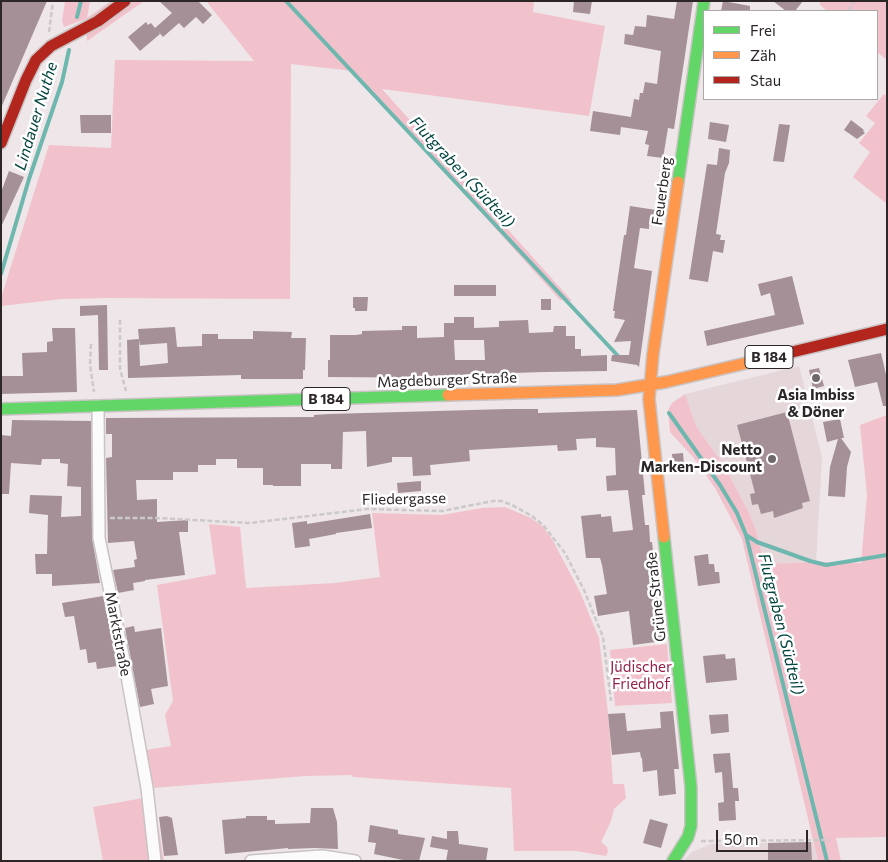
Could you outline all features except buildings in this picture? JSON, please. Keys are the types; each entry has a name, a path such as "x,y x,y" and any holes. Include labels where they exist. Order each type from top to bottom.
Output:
{"street":[{"path":"1,143 31,67 42,54 51,46 98,20 125,1"},
{"name":"Feuerberg","path":"651,385 653,354 704,1"},
{"name":"Magdeburger Straße","path":"1,409 617,390 651,385 887,329"},
{"name":"Grüne Straße","path":"651,385 649,399 691,787 692,826 688,837 673,861"},
{"name":"Marktstraße","path":"96,406 98,538 125,665 147,788 155,861"},
{"path":"251,861 322,856 355,861"}],"path":[{"path":"51,46 49,30 53,1"},
{"path":"120,320 120,368 127,405"},
{"path":"91,344 90,364 96,406"},
{"name":"Fliedergasse","path":"97,518 156,518 250,522 367,510 442,511 501,501 521,509 543,525 565,553 584,590 603,637 611,701"},
{"path":"700,841 830,840"}],"shaded area":[{"path":"799,366 822,457 816,562 764,564 756,530 749,513 725,467 696,426 685,394"},
{"path":"813,842 818,861 683,861 692,852 711,844"}],"green space":[{"path":"65,1 90,1 87,18 111,1 144,1 87,41 86,19 64,27 62,21"},
{"path":"206,1 534,1 533,12 605,26 589,116 382,89 572,301 560,300 353,71 291,64 290,299 62,299 1,306 1,298 49,145 111,148 115,60 254,61"},
{"path":"820,1 887,1 887,60 878,53 878,10 826,10 820,5"},
{"path":"884,94 887,96 887,204 853,177 870,152 859,143 875,123 866,116"},
{"path":"685,394 696,426 725,467 749,513 756,530 764,564 861,563 867,495 860,425 887,415 887,837 836,838 841,861 818,861 742,539 715,488 693,457 670,432 668,410 672,403"},
{"path":"505,507 531,518 542,526 552,539 580,592 599,638 608,713 613,784 624,784 626,798 614,809 611,821 601,842 607,847 608,852 606,856 576,851 514,851 511,788 353,777 352,775 306,776 152,788 164,861 103,861 93,807 143,798 119,666 131,665 146,750 171,746 165,715 173,701 157,585 216,574 209,524 240,527 246,588 335,583 380,577 372,513 442,515 482,508"},
{"name":"Jüdischer Friedhof","path":"667,644 672,703 615,706 610,650"}],"waterway":[{"path":"77,17 81,1"},
{"name":"Flutgraben (Südteil)","path":"286,1 619,357"},
{"name":"Lindauer Nuthe","path":"1,274 29,179 62,82 69,50"},
{"name":"Flutgraben (Südteil)","path":"669,413 720,485 737,513 746,535 827,861"},
{"path":"746,535 757,542 826,565 887,555"}],"traffic: fast":[{"path":"678,182 704,1"},
{"path":"1,409 448,395"},
{"path":"664,537 691,787 691,826 688,837 673,861"}],"traffic: slow":[{"path":"664,537 649,399 653,354 678,182"},
{"path":"448,395 617,390 666,382 755,361"}],"traffic: jam":[{"path":"1,143 36,60 51,46 98,21 125,1"},
{"path":"755,361 887,329"}],"place":[{"name":"Asia Imbiss & Döner","path":"816,378"},
{"name":"Netto Marken-Discount","path":"772,459"}]}
